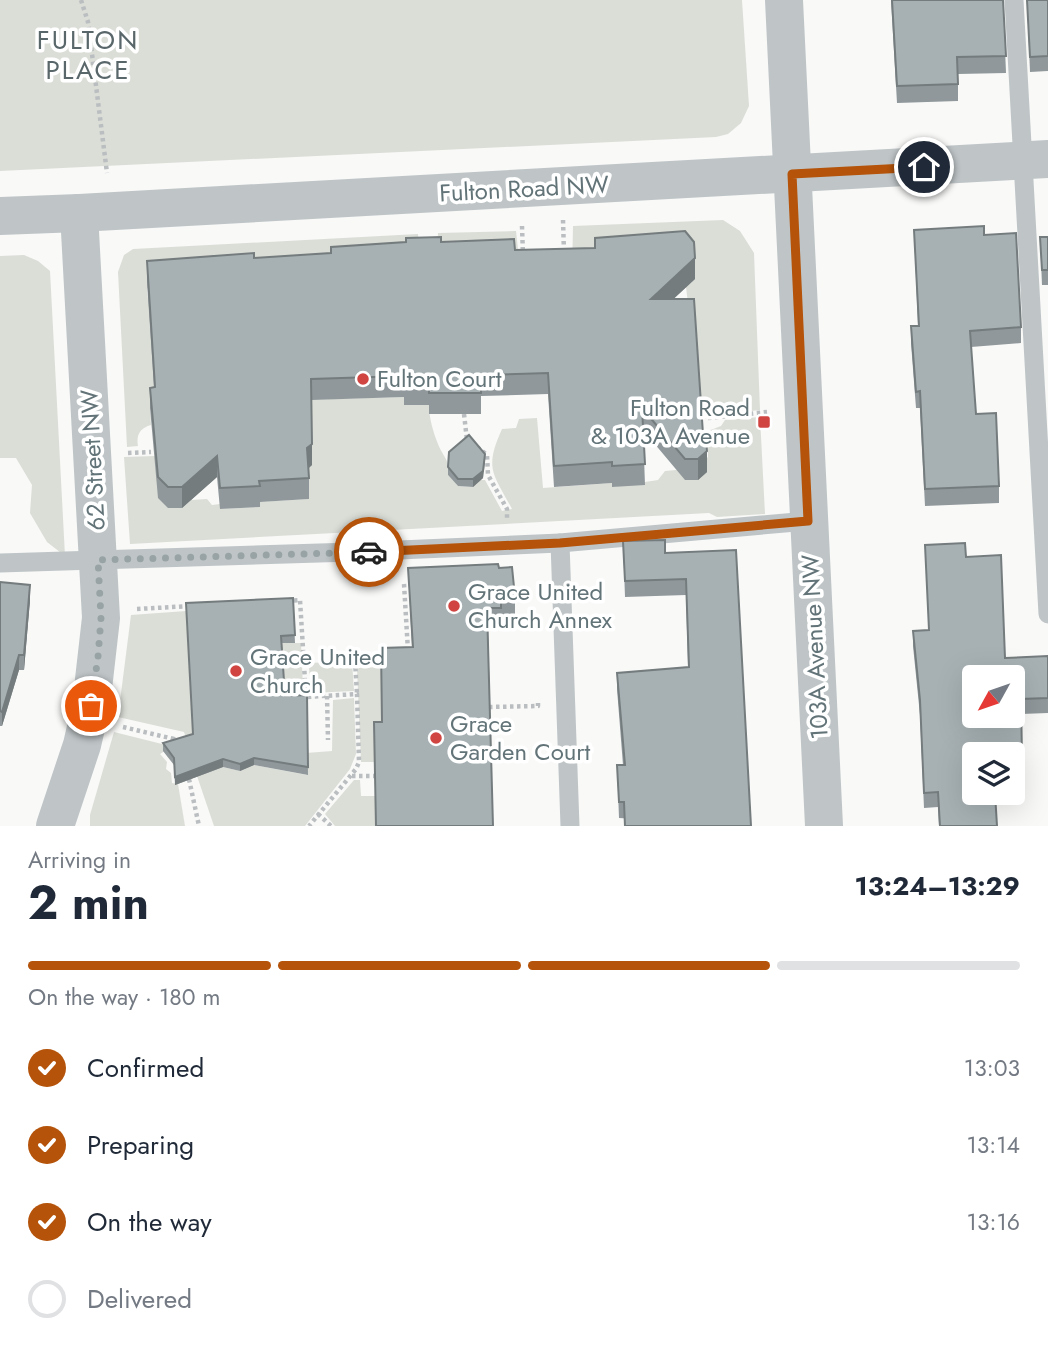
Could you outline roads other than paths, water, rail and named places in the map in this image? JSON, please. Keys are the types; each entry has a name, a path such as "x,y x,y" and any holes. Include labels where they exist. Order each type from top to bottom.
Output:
{"street":[{"name":"103A Avenue NW","path":"783,0 824,826"},
{"name":"Fulton Road NW","path":"0,216 1035,160"},
{"name":"62 Street NW","path":"55,826 82,745 91,706 101,618 79,213"}],"lane":[{"path":"1014,0 1035,160 1048,614"},
{"path":"0,563 560,543 808,521"},
{"path":"560,543 570,826"}],"place":[{"name":"Fulton Court","path":"363,379"},
{"name":"Fulton Road & 103A Avenue","path":"764,422"},
{"name":"Grace United Church Annex","path":"454,606"},
{"name":"Grace United Church","path":"236,671"},
{"name":"Grace Garden Court","path":"436,738"}],"district":[{"name":"FULTON PLACE","path":"88,55"}]}
